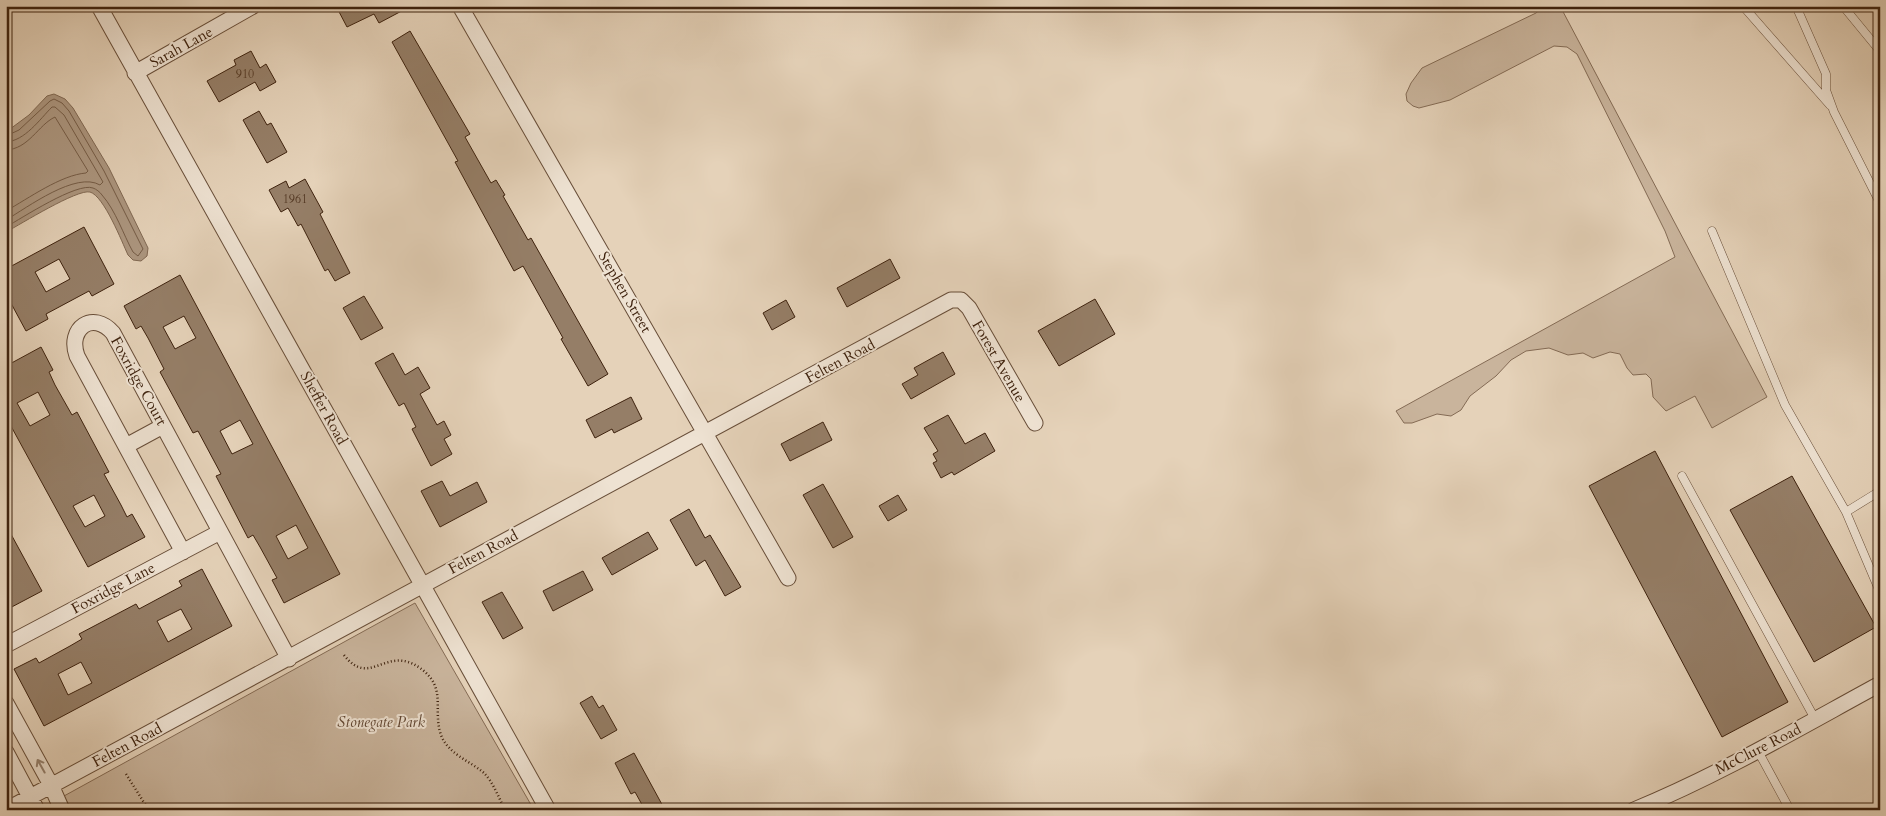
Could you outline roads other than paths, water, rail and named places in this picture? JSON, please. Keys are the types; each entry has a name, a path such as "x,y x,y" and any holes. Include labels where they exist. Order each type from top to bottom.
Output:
{"street":[{"name":"Sheffer Road","path":"99,6 548,810"},
{"name":"Sarah Lane","path":"135,73 253,6"},
{"name":"Stephen Street","path":"460,6 788,578"},
{"name":"Felten Road","path":"6,810 34,803 51,786 289,659 423,584 951,300 961,300"},
{"name":"Forest Avenue","path":"961,300 969,308 1035,423"},
{"name":"Foxridge Court","path":"183,552 74,347 77,332 87,323 97,322 106,325 113,333 289,659"},
{"path":"126,446 163,426"},
{"name":"Foxridge Lane","path":"6,645 220,532"},
{"name":"McClure Road","path":"1634,810 1654,806 1880,684"},
{"path":"6,703 62,810"},
{"path":"6,752 34,803"}],"lane":[{"path":"1743,6 1832,108"},
{"path":"1792,6 1800,17"},
{"path":"1796,6 1826,74 1826,90 1832,108 1880,203"},
{"path":"1843,6 1880,51"},
{"path":"1712,231 1784,405 1846,512 1880,592"},
{"path":"1682,476 1815,719"},
{"path":"1846,512 1880,491"},
{"path":"1758,751 1790,810"}],"water":[{"path":"54,94 65,99 73,108 109,168 148,248 147,256 141,261 133,260 128,255 107,210 95,195 90,192 62,201 6,232 6,132 29,115 47,96"}],"park label":[{"name":"Stonegate Park","path":"381,722"}]}
